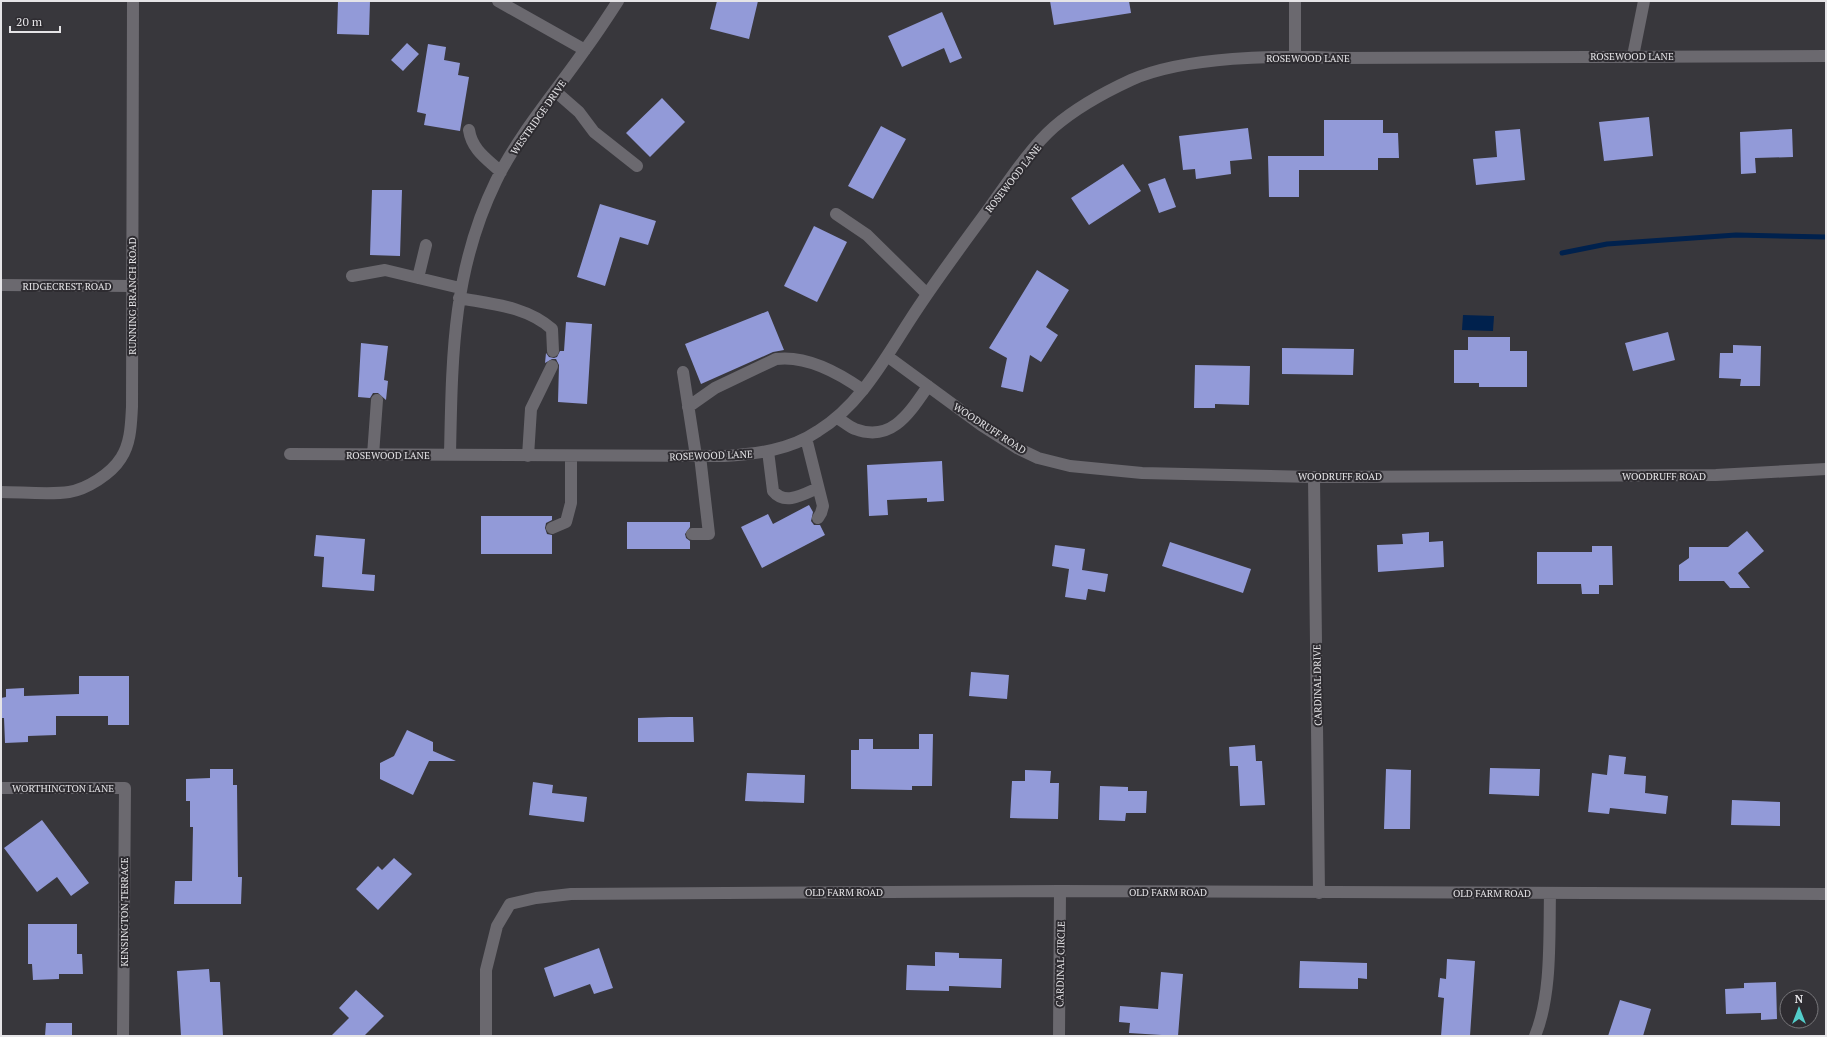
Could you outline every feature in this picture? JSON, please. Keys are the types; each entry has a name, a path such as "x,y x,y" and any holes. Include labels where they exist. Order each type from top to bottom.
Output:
{"street":[{"name":"RUNNING BRANCH ROAD","path":"1,492 68,492 90,485 104,475 121,458 127,445 132,407 133,1"},
{"path":"498,1 585,50"},
{"name":"WESTRIDGE DRIVE","path":"450,455 453,340 466,261 475,233 485,206 501,172 525,131 585,50 618,1"},
{"path":"1295,1 1295,56"},
{"path":"1634,56 1644,1"},
{"name":"ROSEWOOD LANE","path":"290,454 698,456 752,454 768,451 806,438 837,418 863,390 927,294 1017,169 1054,128 1085,105 1132,79 1166,70 1207,62 1295,56 1338,58 1826,56"},
{"path":"555,91 579,112 594,132 637,166"},
{"path":"469,130 471,142 479,153 501,172"},
{"path":"836,214 867,235 927,294"},
{"path":"418,278 426,245"},
{"path":"352,276 386,265 460,293 523,311 542,321 552,329 553,351"},
{"name":"RIDGECREST ROAD","path":"1,285 132,286"},
{"name":"WOODRUFF ROAD","path":"887,356 1017,448 1038,458 1070,466 1142,473 1314,477 1716,475 1826,470"},
{"path":"688,407 715,388 776,359 785,358 797,359 838,373 863,390"},
{"path":"528,456 531,408 552,366"},
{"path":"683,372 688,407 698,456 709,534 692,534"},
{"path":"837,418 855,429 874,432 885,430 898,425 908,416 928,386"},
{"path":"373,455 377,400"},
{"path":"806,438 823,506 818,518"},
{"path":"768,451 773,491 776,496 784,499 795,498 818,488"},
{"path":"552,528 566,522 570,511 571,456"},
{"name":"CARDINAL DRIVE","path":"1314,477 1319,893"},
{"name":"WORTHINGTON LANE","path":"1,788 125,788"},
{"name":"KENSINGTON TERRACE","path":"123,1036 125,788"},
{"name":"OLD FARM ROAD","path":"486,1036 486,970 498,926 510,904 536,898 571,894 1060,891 1826,894"},
{"name":"CARDINAL CIRCLE","path":"1059,1036 1060,891"},
{"path":"1535,1036 1539,1027 1546,987 1550,893"}],"water":[{"path":"1463,315 1494,316 1493,331 1462,330"}],"building":[{"path":"338,1 370,1 369,35 337,34"},
{"path":"717,1 758,1 749,39 710,29"},
{"path":"1050,1 1129,1 1131,13 1054,25"},
{"path":"942,12 962,58 950,63 944,48 902,67 888,36"},
{"path":"407,43 419,54 403,71 391,60"},
{"path":"428,44 446,47 444,60 460,63 458,75 469,77 460,131 424,125 426,114 417,112"},
{"path":"662,98 685,122 650,157 626,133"},
{"path":"1649,117 1653,156 1604,161 1599,122"},
{"path":"1324,120 1383,120 1383,133 1398,133 1399,158 1378,158 1378,170 1299,170 1299,197 1269,197 1268,156 1324,156"},
{"path":"881,126 906,139 873,199 848,186"},
{"path":"1248,128 1252,159 1230,161 1231,174 1196,179 1195,169 1183,170 1179,136"},
{"path":"1520,129 1525,180 1476,185 1473,159 1497,157 1495,131"},
{"path":"1792,129 1793,157 1755,158 1756,173 1741,174 1740,132"},
{"path":"1123,164 1141,191 1089,225 1071,198"},
{"path":"1165,178 1176,207 1159,213 1148,184"},
{"path":"372,190 402,190 400,256 370,255"},
{"path":"600,204 656,221 648,245 620,237 605,286 577,277"},
{"path":"814,226 847,242 817,302 784,286"},
{"path":"1037,270 1069,290 1046,327 1058,335 1041,362 1030,355 1023,392 1001,387 1007,358 989,348"},
{"path":"768,311 784,350 773,352 701,384 685,344"},
{"path":"566,322 592,324 587,404 558,402 559,365 556,359 552,359 545,363 546,353 549,357 554,358 557,357 560,351 564,351"},
{"path":"1668,332 1675,360 1633,371 1625,343"},
{"path":"1468,337 1510,337 1510,351 1527,351 1527,387 1479,387 1479,383 1454,383 1454,350 1468,350"},
{"path":"361,343 388,346 384,380 388,381 386,400 378,393 373,393 370,398 358,397"},
{"path":"1733,345 1761,346 1760,386 1740,386 1741,379 1719,378 1720,353 1733,353"},
{"path":"1282,348 1354,349 1353,375 1282,374"},
{"path":"1195,365 1250,366 1249,405 1215,404 1215,408 1194,408"},
{"path":"942,461 944,501 927,502 927,498 887,500 888,515 869,516 867,465"},
{"path":"809,505 813,512 811,521 814,525 820,525 825,535 762,568 741,527 768,514 773,524"},
{"path":"481,516 552,516 552,520 546,523 545,528 547,534 552,535 552,554 481,554"},
{"path":"627,522 690,522 690,527 685,534 686,538 690,541 690,549 627,549"},
{"path":"1747,531 1764,551 1738,573 1750,588 1730,588 1724,581 1679,581 1679,565 1689,558 1689,547 1728,547"},
{"path":"1429,532 1429,542 1443,541 1444,567 1378,572 1377,545 1403,544 1402,534"},
{"path":"316,535 365,539 362,574 375,575 374,591 322,587 324,557 314,556"},
{"path":"1170,542 1251,569 1243,593 1162,566"},
{"path":"1055,545 1085,549 1082,570 1108,574 1105,592 1088,589 1086,600 1065,597 1069,569 1052,566"},
{"path":"1592,546 1612,546 1613,585 1599,585 1599,594 1582,594 1581,584 1537,584 1537,552 1592,552"},
{"path":"971,672 1009,675 1007,699 969,696"},
{"path":"79,676 129,676 129,725 108,725 108,716 56,716 56,735 28,736 28,742 5,743 4,718 1,718 1,698 6,697 6,689 24,688 24,696 79,694"},
{"path":"693,717 694,742 638,742 638,718"},
{"path":"407,730 433,742 433,751 456,761 429,761 413,795 380,779 380,763 394,756"},
{"path":"919,734 933,734 932,786 912,786 912,790 851,789 851,750 859,750 859,739 873,739 873,749 919,749"},
{"path":"1255,745 1256,761 1262,761 1265,805 1240,806 1238,766 1230,766 1229,747"},
{"path":"1609,755 1626,757 1624,774 1646,776 1645,793 1668,796 1666,814 1610,808 1609,814 1588,812 1592,773 1607,775"},
{"path":"1490,768 1540,769 1539,796 1489,794"},
{"path":"210,769 233,769 233,785 237,785 238,877 242,877 241,904 174,904 175,881 192,881 193,827 190,827 190,801 186,801 186,779 210,778"},
{"path":"1386,769 1411,770 1410,829 1384,829"},
{"path":"1025,770 1051,771 1050,783 1059,783 1058,819 1010,818 1012,781 1025,781"},
{"path":"747,773 805,775 804,803 745,801"},
{"path":"533,782 553,785 552,793 587,797 584,822 529,815"},
{"path":"1100,786 1128,787 1128,791 1147,791 1146,813 1126,813 1125,821 1099,820"},
{"path":"1732,800 1780,802 1780,826 1731,825"},
{"path":"42,820 89,883 71,896 57,877 37,892 4,848"},
{"path":"394,858 412,874 378,910 356,889 378,866 382,870"},
{"path":"28,924 77,924 77,954 82,954 83,974 59,974 59,979 33,980 32,964 28,964"},
{"path":"599,948 613,988 594,994 590,984 554,997 544,968"},
{"path":"935,952 959,953 959,958 1002,959 1001,988 949,986 949,991 906,990 907,965 935,966"},
{"path":"1447,959 1475,961 1470,1036 1441,1036 1444,998 1438,997 1440,978 1446,979"},
{"path":"1300,961 1367,963 1367,979 1358,978 1358,989 1299,988"},
{"path":"209,969 210,982 220,982 223,1036 181,1036 177,971"},
{"path":"1161,972 1183,974 1178,1036 1129,1033 1130,1023 1119,1022 1120,1006 1158,1009"},
{"path":"1776,982 1777,1019 1761,1020 1761,1013 1726,1014 1725,989 1744,988 1744,983"},
{"path":"356,990 384,1016 364,1036 331,1036 349,1018 339,1008"},
{"path":"1620,1000 1651,1009 1643,1036 1608,1036"},
{"path":"46,1023 72,1023 72,1036 45,1036"}],"waterway":[{"path":"1562,253 1607,244 1736,235 1826,237"}]}
